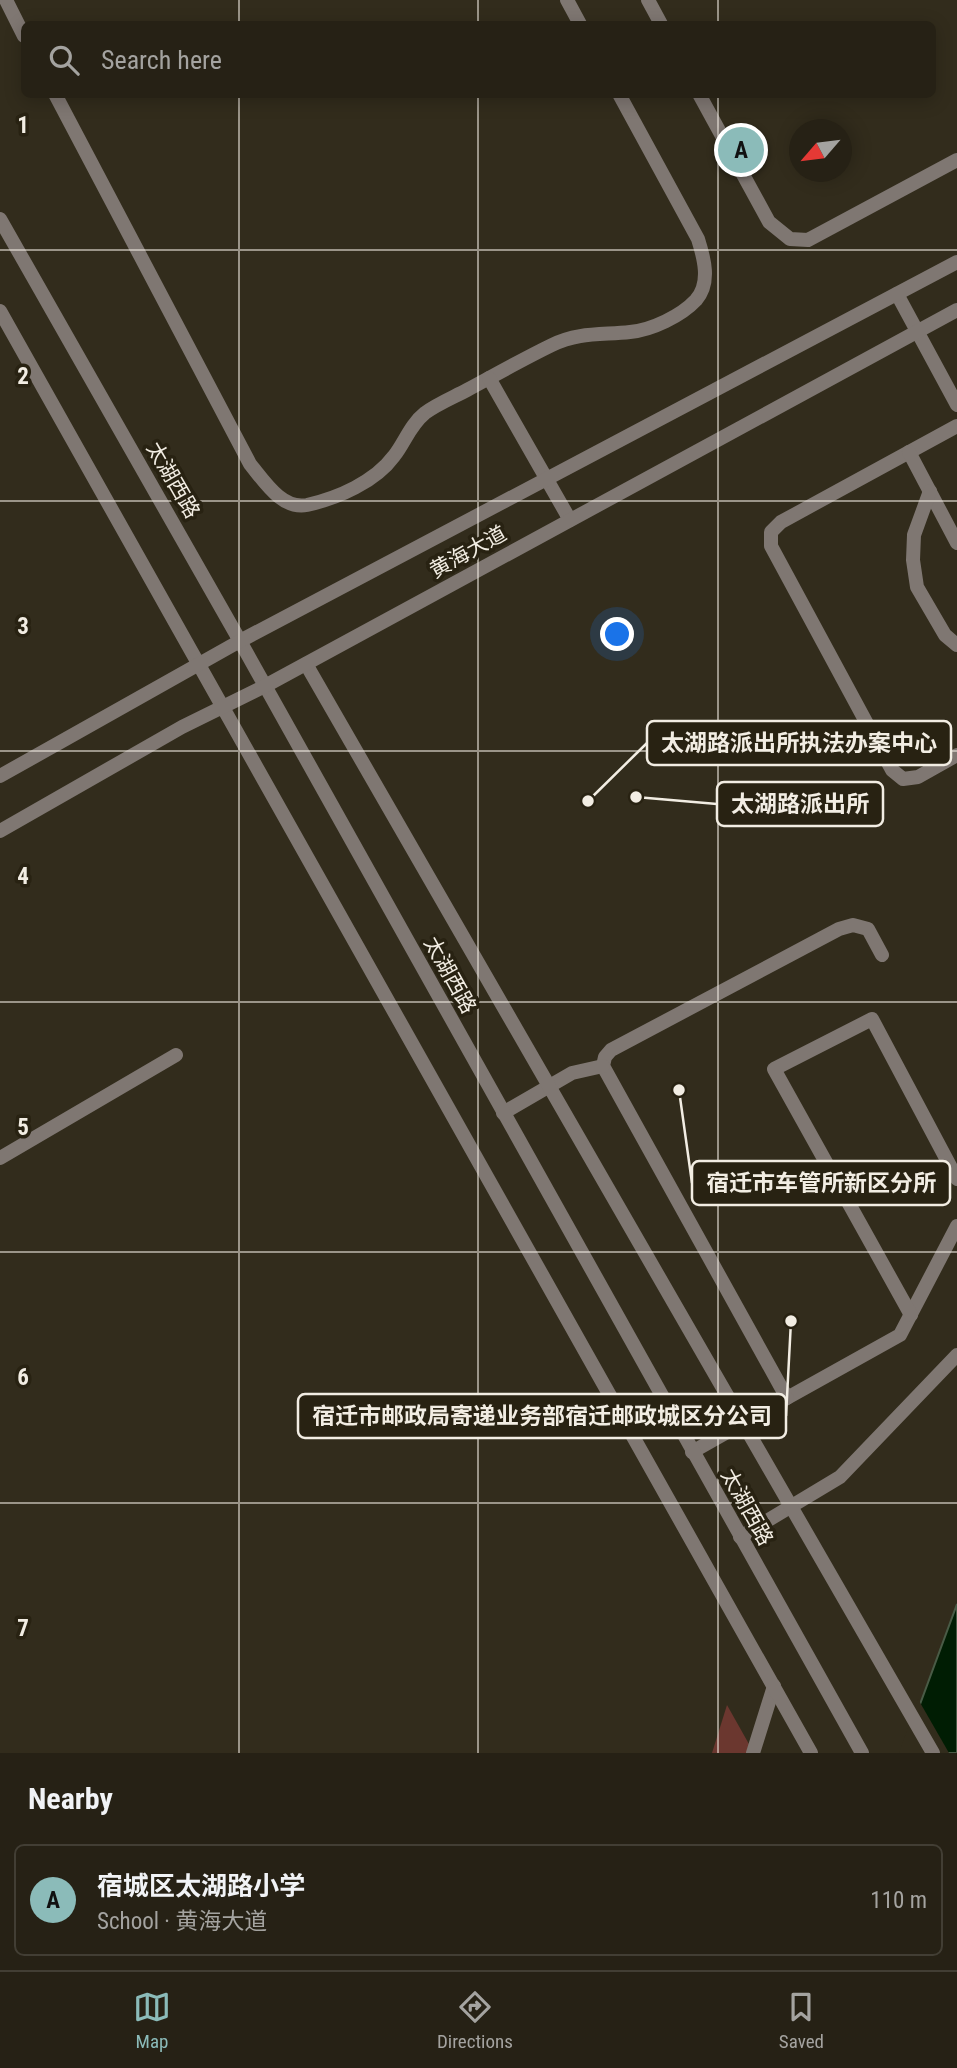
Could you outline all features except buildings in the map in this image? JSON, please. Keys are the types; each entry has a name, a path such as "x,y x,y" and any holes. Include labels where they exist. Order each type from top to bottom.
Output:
{"street":[{"path":"6,0 21,30"},
{"path":"567,0 578,21"},
{"path":"648,0 660,21"},
{"path":"57,98 250,464 273,491 289,504 304,506 338,496 382,471 396,454 405,435 425,413 554,343 585,333 633,332 650,327 681,313 698,298 705,282 705,261 698,239 621,98"},
{"path":"701,98 769,222 790,239 808,240 957,160"},
{"name":"太湖西路","path":"0,219 862,1753"},
{"name":"黄海大道","path":"0,776 240,642 957,262"},
{"path":"897,294 957,405"},
{"name":"黄海大道","path":"0,831 182,727 265,687 957,310"},
{"path":"0,311 811,1753"},
{"path":"489,378 570,520"},
{"path":"957,426 781,522 771,532 771,546 892,770 903,779 918,777 957,755"},
{"path":"909,452 957,544"},
{"path":"930,491 914,535 913,560 917,587 945,635 957,646"},
{"path":"306,664 933,1753"},
{"path":"787,1398 603,1066 605,1057 611,1050 839,929 853,925 868,929 882,955"},
{"path":"911,1315 774,1069 872,1019 957,1179"},
{"path":"0,1158 176,1055"},
{"path":"503,1113 572,1073 603,1066"},
{"path":"692,1452 900,1335 957,1226"},
{"path":"740,1536 840,1477 957,1355"},
{"path":"753,1753 774,1686"}],"shaded area":[{"path":"957,1604 957,1753 902,1753"},
{"path":"727,1705 754,1753 712,1753"}],"pier":[{"path":"918,1699 949,1753 899,1753"}],"place":[{"name":"宿城区太湖路小学","path":"741,150"},
{"name":"太湖路派出所","path":"636,797"},
{"name":"太湖路派出所执法办案中心","path":"588,801"},
{"name":"宿迁市车管所新区分所","path":"679,1090"},
{"name":"宿迁市邮政局寄递业务部宿迁邮政城区分公司","path":"791,1321"}]}
